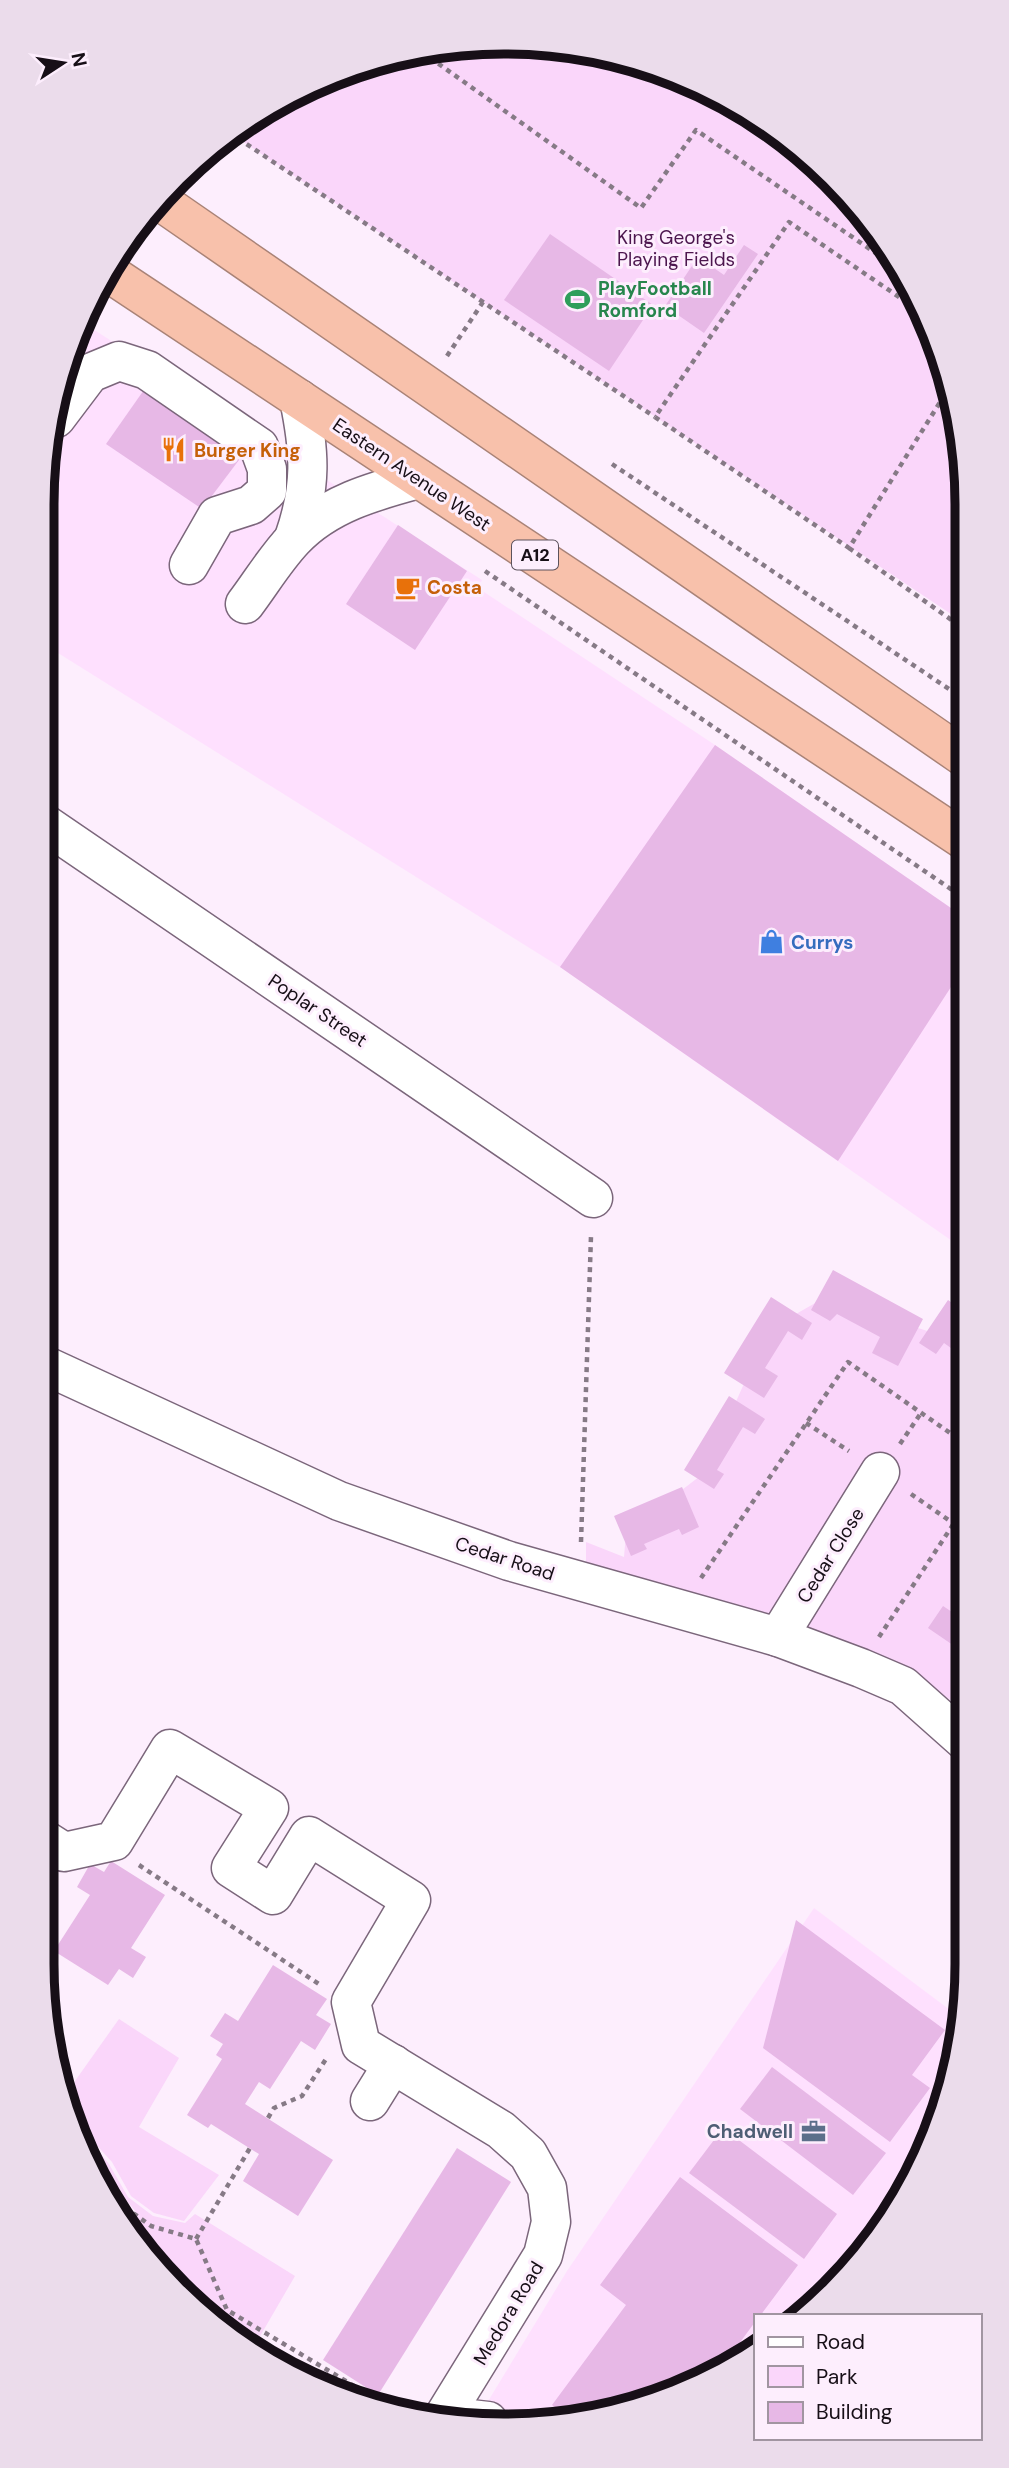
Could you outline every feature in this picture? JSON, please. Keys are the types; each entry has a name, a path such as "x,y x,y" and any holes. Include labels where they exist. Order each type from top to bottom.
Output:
{"highway":[{"path":"168,206 955,751"},
{"name":"Eastern Avenue West","path":"116,278 955,834"}],"street":[{"path":"66,405 90,373 119,361 147,370 259,447 267,470 267,491 251,505 217,516 189,565"},
{"path":"294,538 306,503 309,477 309,444 299,399"},
{"path":"245,604 294,538 337,506 371,492 419,479"},
{"name":"Poplar Street","path":"54,830 593,1198"},
{"name":"Cedar Road","path":"54,1370 339,1501 509,1561 778,1637 861,1668 903,1686 955,1732"},
{"name":"Cedar Close","path":"778,1637 880,1472"},
{"path":"54,1845 114,1841 170,1749 269,1808 231,1868 273,1895 309,1836 411,1900 351,2002 377,2054 370,2101"},
{"name":"Medora Road","path":"377,2054 502,2130 528,2154 547,2188 551,2222 543,2255 447,2410"}],"path":[{"path":"433,60 641,208 696,130 880,256"},
{"path":"240,140 955,622"},
{"path":"655,417 789,222 906,302"},
{"path":"427,386 482,302"},
{"path":"849,548 942,399"},
{"path":"483,570 955,892"},
{"path":"579,1581 593,1198"},
{"path":"679,1610 848,1362 955,1436"},
{"path":"861,1668 955,1522"},
{"path":"114,1841 120,1853 352,2006"},
{"path":"268,2118 274,2108 302,2096 344,2032 377,2054"},
{"path":"196,2239 250,2148"},
{"path":"127,2209 150,2226 196,2239"},
{"path":"196,2239 227,2310 362,2390"}],"shaded area":[{"path":"91,328 482,580 478,588 715,745 955,911 955,1243 560,967 54,651 54,504 58,446 70,388"},
{"path":"814,1908 952,2012 946,2051 931,2108 894,2189 862,2238 823,2282 787,2314 754,2314 754,2339 704,2367 649,2390 563,2410 481,2413 567,2271"}],"green space":[{"name":"King George's Playing Fields","path":"504,54 563,58 649,78 704,101 755,130 779,147 823,186 862,230 894,279 920,332 939,388 951,446 955,504 955,617 240,140 305,101 360,78 446,58"},
{"path":"824,1298 955,1340 955,1695 951,1700 860,1646 586,1573 586,1542 624,1557 626,1533 704,1473 768,1330"},
{"path":"119,2019 179,2058 139,2127 219,2175 184,2221 154,2213 131,2196 112,2162 92,2140 78,2108 73,2091 75,2081"},
{"path":"93,2144 109,2164 128,2197 153,2216 185,2223 195,2214 295,2276 259,2338 223,2315 186,2282 147,2238 135,2220 136,2212 112,2183"}],"building":[{"path":"550,234 653,305 609,371 504,300"},
{"path":"744,245 758,254 704,333 665,306 698,257 724,275"},
{"name":"Burger King","path":"146,387 242,456 202,509 106,444"},
{"name":"Costa","path":"398,525 467,571 415,650 346,604"},
{"name":"Currys","path":"715,745 955,911 955,981 838,1161 560,967"},
{"path":"833,1270 923,1319 898,1366 872,1353 880,1337 837,1314 830,1321 811,1310"},
{"path":"771,1297 812,1323 802,1340 788,1331 765,1368 778,1376 764,1398 724,1373"},
{"path":"948,1300 955,1305 955,1351 944,1343 936,1354 919,1343"},
{"path":"729,1396 765,1419 755,1434 743,1427 717,1470 724,1474 714,1489 684,1470"},
{"path":"682,1487 699,1527 682,1535 679,1529 644,1544 647,1549 631,1556 614,1516"},
{"path":"943,1606 955,1614 955,1646 928,1628"},
{"path":"111,1861 165,1895 131,1948 146,1957 133,1978 119,1969 108,1985 54,1951 90,1895 77,1887 90,1864 104,1872"},
{"path":"796,1920 945,2030 912,2075 930,2088 890,2142 763,2048"},
{"path":"273,1965 327,1999 316,2015 331,2024 315,2050 301,2041 270,2089 259,2082 245,2104 333,2160 298,2216 243,2181 259,2154 211,2124 208,2128 187,2115 222,2059 216,2055 223,2044 210,2036 225,2013 238,2021"},
{"name":"Chadwell","path":"772,2067 886,2153 853,2195 740,2109"},
{"path":"723,2128 837,2214 804,2259 689,2173"},
{"path":"457,2148 511,2182 378,2395 323,2360"},
{"path":"680,2177 798,2265 761,2314 754,2314 754,2323 734,2351 704,2367 649,2390 559,2410 552,2405 626,2305 600,2285"}],"place":[{"name":"PlayFootball Romford","path":"578,299"},
{"name":"Burger King","path":"174,450"},
{"name":"Costa","path":"407,587"},
{"name":"Currys","path":"771,942"},
{"name":"Chadwell","path":"813,2131"}]}
